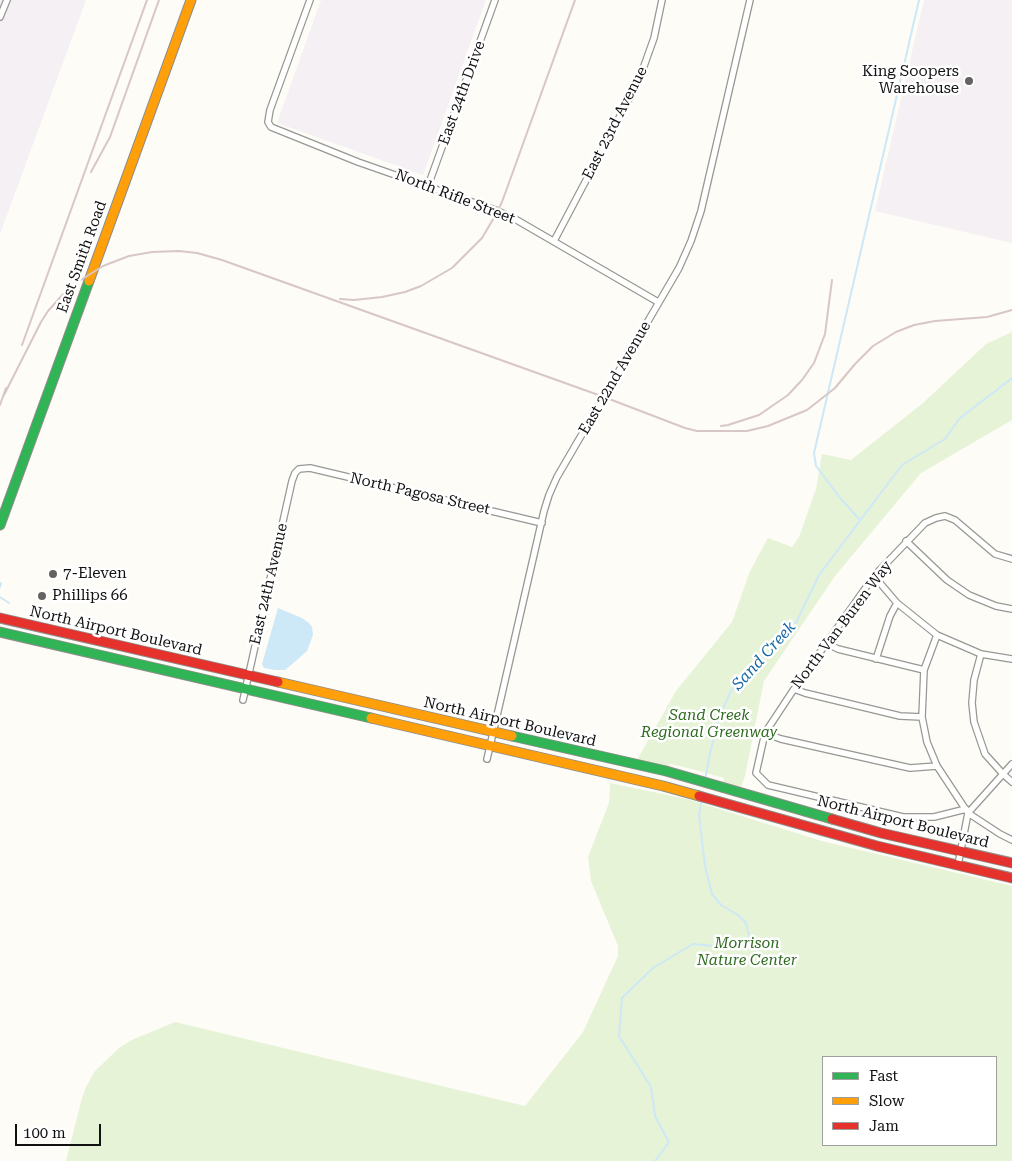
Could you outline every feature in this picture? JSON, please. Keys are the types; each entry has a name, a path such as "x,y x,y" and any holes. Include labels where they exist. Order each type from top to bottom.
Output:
{"main road":[{"name":"East Smith Road","path":"0,525 192,0"},
{"name":"North Airport Boulevard","path":"0,618 493,733 666,771 881,833 1012,864"},
{"name":"North Airport Boulevard","path":"0,632 663,786 877,846 1012,878"}],"street":[{"path":"0,17 2,7 7,0"},
{"name":"North Rifle Street","path":"310,0 270,110 268,117 269,125 273,129 358,162 498,211 554,241 658,302"},
{"name":"East 24th Drive","path":"428,186 495,0"},
{"name":"East 23rd Avenue","path":"554,241 639,80 654,38 662,0"},
{"name":"East 22nd Avenue","path":"486,759 550,495 557,477 685,255 697,226 750,0"},
{"name":"North Pagosa Street","path":"299,469 310,468 542,523"},
{"name":"East 24th Avenue","path":"243,700 292,481 299,469"},
{"name":"North Van Buren Way","path":"967,811 934,817 903,816 768,784 756,774 765,733 794,689 874,576 925,523 945,516 955,520 995,554 1012,559"},
{"path":"906,541 947,580 969,595 996,606 1012,609"},
{"path":"874,576 897,603 937,635 981,654 1012,659"},
{"path":"876,659 890,616 897,603"},
{"path":"937,635 924,670 922,716 927,742 937,766 967,811 1012,840"},
{"path":"826,643 838,649 924,670"},
{"path":"981,654 974,680 972,703 974,722 985,754 1012,782"},
{"path":"794,689 900,716 922,716"},
{"path":"765,733 781,739 910,768 937,766"},
{"path":"958,865 967,811 1012,764"}],"shaded area":[{"path":"0,0 86,0 0,234"},
{"path":"321,0 486,0 423,175 277,123"},
{"path":"924,0 1012,0 1012,243 875,211"}],"green space":[{"name":"Sand Creek Regional Greenway","path":"1012,332 1012,420 921,473 835,576 764,681 745,776 741,787 723,782 724,778 672,764 669,764 669,767 637,760 676,691 732,622 750,571 768,538 792,547 799,537 816,489 822,454 851,460 923,403 986,344"},
{"name":"Morrison Nature Center","path":"610,783 687,799 822,841 1012,886 1012,1161 66,1161 82,1098 95,1071 119,1048 132,1040 175,1022 525,1106 583,1032 618,956 618,946 591,881 588,857 609,803"}],"water":[{"path":"278,608 309,623 312,627 313,635 307,651 285,670 264,668 262,664"}],"waterway":[{"path":"860,520 816,466 814,453 919,0"},
{"name":"Sand Creek","path":"705,780 721,713 731,691 794,627 819,575 902,465 945,439 959,419 1012,378"},
{"path":"0,587 1,583"},
{"path":"0,597 9,603"},
{"name":"Sand Creek","path":"655,1161 669,1142 655,1116 651,1087 619,1036 622,998 653,968 693,944 723,947 747,944 750,940 746,923 738,915 721,905 712,894 705,866 699,815 701,802"}],"railway":[{"path":"22,345 147,0"},
{"path":"91,172 110,137 159,0"},
{"path":"340,299 354,300 382,297 421,286 452,268 482,238 502,202 575,0"},
{"path":"4,395 41,322 65,292 103,266 129,256 152,252 179,251 197,253 222,260 697,431 747,431 768,426 807,410 835,388 873,346 896,332 914,325 935,321 987,317 1012,310"},
{"path":"721,426 759,415 788,395 802,380 814,363 825,334 832,280"},
{"path":"0,405 6,388"}],"traffic: fast":[{"path":"0,525 89,281"},
{"path":"0,632 371,718"},
{"path":"512,736 666,771 832,819"}],"traffic: slow":[{"path":"89,281 191,0"},
{"path":"278,682 512,736"},
{"path":"371,718 699,796"}],"traffic: jam":[{"path":"0,618 278,682"},
{"path":"699,796 877,846 1012,878"},
{"path":"832,819 881,833 1012,863"}],"place":[{"name":"King Soopers Warehouse","path":"969,81"},
{"name":"7-Eleven","path":"53,574"},
{"name":"Phillips 66","path":"42,596"}]}
